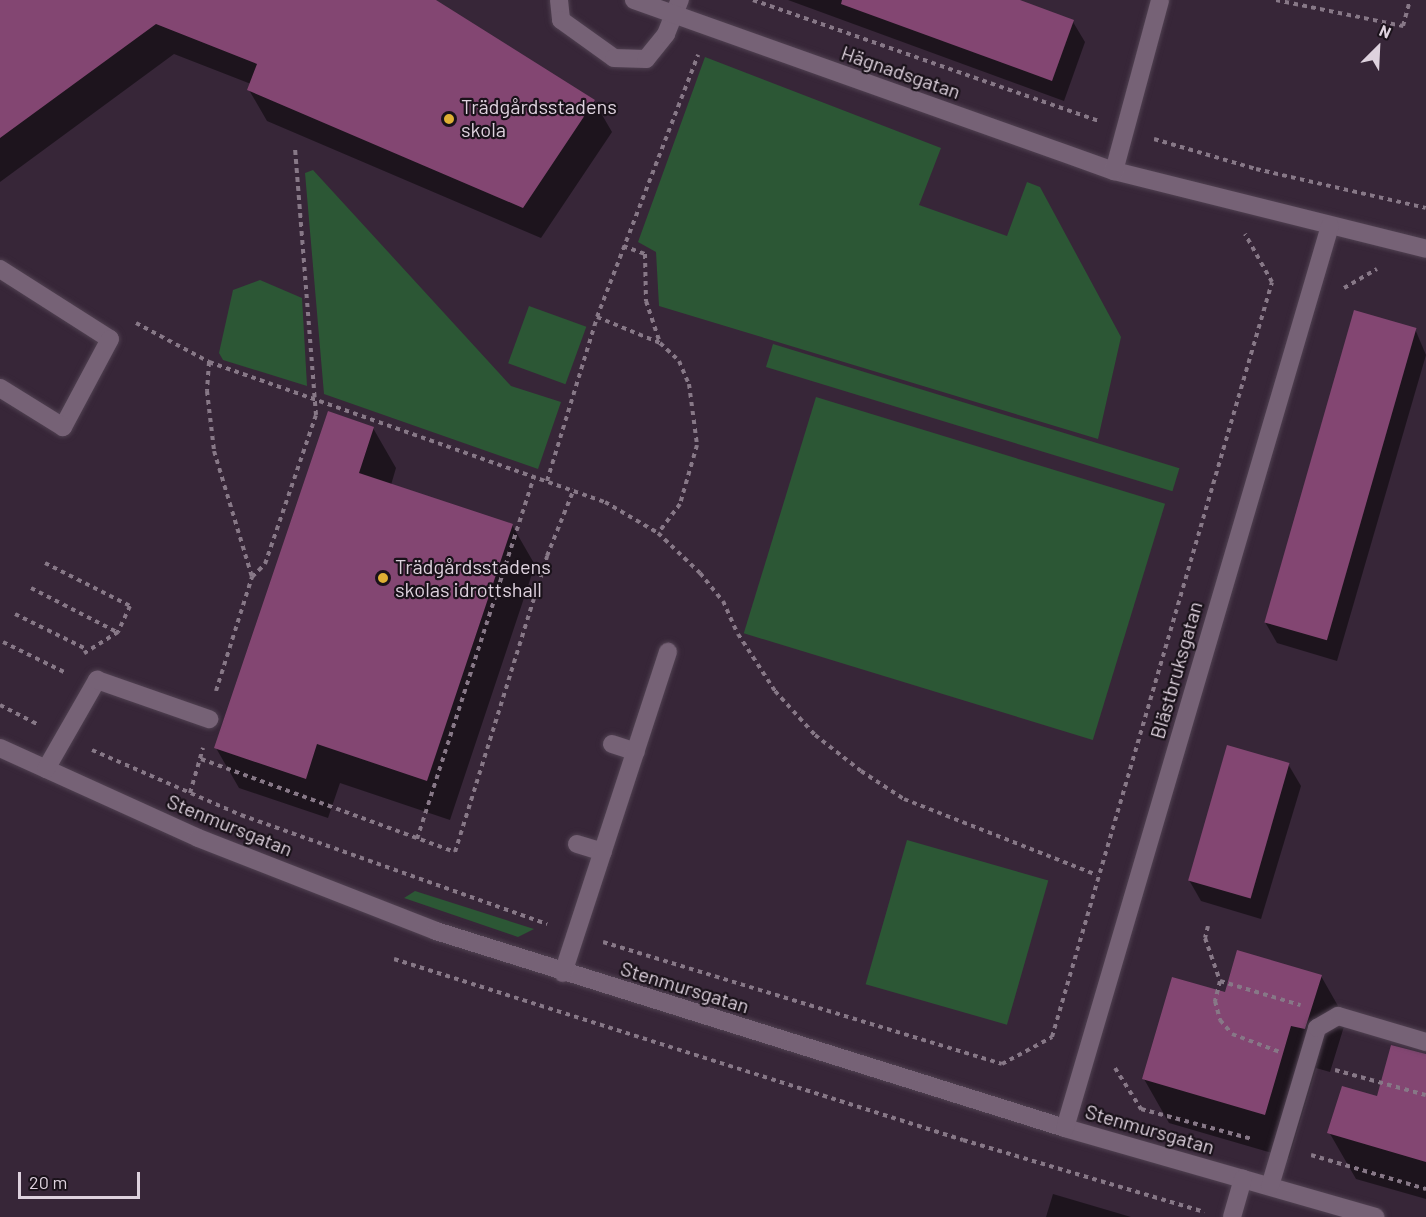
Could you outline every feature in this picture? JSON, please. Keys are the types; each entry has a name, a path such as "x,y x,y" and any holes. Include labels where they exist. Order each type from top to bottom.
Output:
{"street":[{"path":"559,0 561,20 614,58 646,59 666,34 677,7"},
{"name":"Hägnadsgatan","path":"634,0 677,7 1114,171 1426,249"},
{"path":"1114,171 1160,0"},
{"name":"Blästbruksgatan","path":"1065,1128 1330,226"},
{"path":"0,269 110,339 63,427 0,388"},
{"path":"563,973 668,652"},
{"path":"46,769 97,680 209,718"},
{"path":"612,744 636,752"},
{"name":"Stenmursgatan","path":"0,748 198,838 436,931 563,973 1065,1128 1376,1217"},
{"path":"577,844 603,852"},
{"path":"1270,1186 1317,1028 1338,1016 1426,1042"},
{"path":"1232,1217 1243,1179"}],"path":[{"path":"753,0 1125,130 1256,169 1426,208"},
{"path":"1276,0 1403,26 1410,0"},
{"path":"547,481 597,317 701,48 666,34"},
{"path":"190,793 201,759 209,718 252,576 266,564 316,415 295,147"},
{"path":"0,705 63,737 190,793 402,875 576,933 1002,1064 1052,1037 1097,875 1272,282 1241,228"},
{"path":"623,246 645,254 646,301 660,343"},
{"path":"597,317 660,343 679,361 689,384 697,445 680,504 658,533"},
{"path":"133,321 210,362 574,489 605,502 658,533 700,573 723,601 738,634 775,691 815,735 861,771 904,799 1097,875"},
{"path":"210,362 207,391 214,451 252,576"},
{"path":"417,838 534,476"},
{"path":"201,759 455,852 547,556 574,489"},
{"path":"45,562 130,606 118,632 86,649 81,658"},
{"path":"31,588 118,632"},
{"path":"15,614 86,649"},
{"path":"3,642 72,675"},
{"path":"1208,927 1205,938 1220,981 1314,1009 1328,1022"},
{"path":"394,959 963,1140 1211,1214"}],"green space":[{"path":"705,57 941,148 919,205 1007,236 1027,182 1040,187 1121,337 1098,439 659,306 656,252 638,242"},
{"path":"313,170 511,386 561,402 538,469 324,394 305,173"},
{"path":"260,280 302,298 307,386 223,360 219,353 233,290"},
{"path":"529,306 586,327 565,384 508,363"},
{"path":"773,344 1179,468 1172,491 766,367"},
{"path":"816,397 1165,504 1093,740 744,633"},
{"path":"907,840 1048,881 1007,1025 866,984"},
{"path":"415,891 534,929 518,937 404,898"}],"building":[{"name":"Trädgårdsstadens skola","path":"0,0 436,0 595,100 523,208 247,90 257,64 156,24 0,138"},
{"path":"842,0 1020,0 1074,20 1052,81 841,4"},
{"path":"1354,310 1416,328 1327,640 1264,622"},
{"name":"Trädgårdsstadens skolas idrottshall","path":"328,411 374,427 359,473 513,524 427,781 317,744 306,779 214,748"},
{"path":"1227,745 1289,763 1251,898 1188,881"},
{"path":"1237,950 1322,975 1305,1029 1291,1026 1265,1115 1142,1079 1172,977 1225,992"},
{"path":"1391,1045 1426,1054 1426,1162 1327,1133 1342,1086 1377,1096"}],"place":[{"name":"Trädgårdsstadens skola","path":"449,119"},
{"name":"Trädgårdsstadens skolas idrottshall","path":"383,578"}]}
